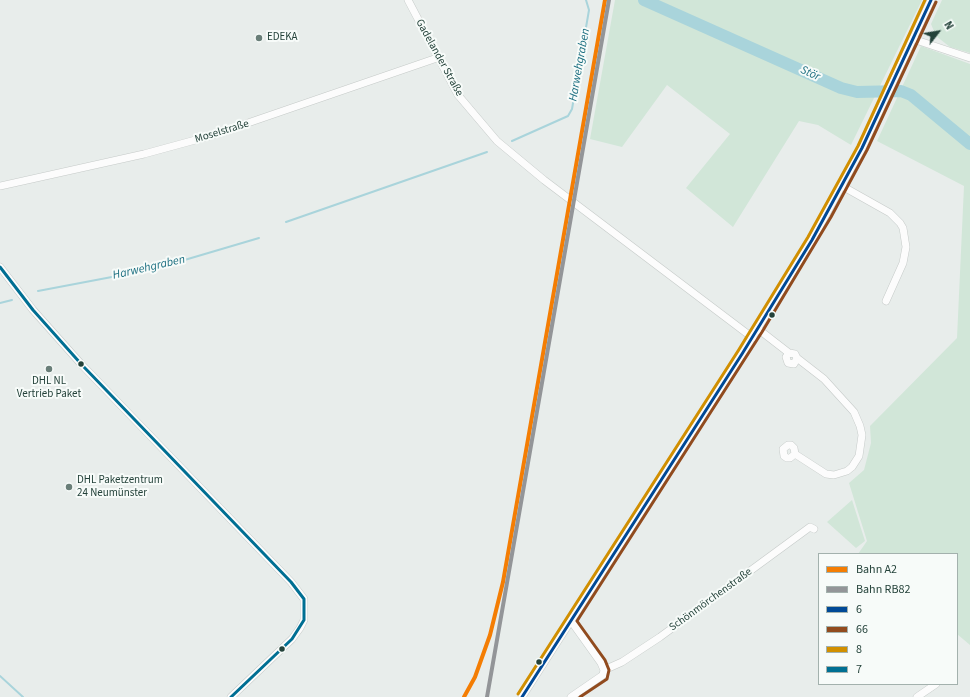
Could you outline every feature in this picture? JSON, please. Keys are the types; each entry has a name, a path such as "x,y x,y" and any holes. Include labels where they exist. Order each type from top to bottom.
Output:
{"street":[{"name":"Gadelander Straße","path":"408,0 451,83 470,112 497,141 514,157 753,338"},
{"path":"522,697 753,338 842,186 885,100 931,0"},
{"path":"913,39 970,58"},
{"name":"Moselstraße","path":"0,186 144,154 210,136 437,58"},
{"path":"842,186 890,213 900,222 903,228 906,246 903,263 886,301"},
{"path":"0,267 36,313 82,365 286,576 304,599 304,620 292,639 231,697"},
{"path":"758,329 789,353 795,354 797,358 824,378 857,417 862,435 859,456 855,463 847,471 834,475 821,472 795,454"},
{"name":"Schönmörchenstraße","path":"571,697 602,675 604,670 622,662 660,637 810,527 814,529"},
{"path":"571,621 602,663 604,670"},
{"path":"917,697 935,685"}],"green space":[{"path":"615,0 922,0 851,145 818,125 799,121 733,227 686,188 730,134 667,85 622,147 590,139"},
{"path":"942,0 970,0 970,53 950,47 936,36 931,24"},
{"path":"921,46 970,64 970,645 958,635 958,553 859,553 867,541 849,483 864,470 871,443 870,426 957,338 964,186 877,141"},
{"path":"852,500 865,541 856,548 827,522"}],"waterway":[{"name":"Harwehgraben","path":"512,141 568,116 572,109 589,10 586,0"},
{"name":"Stör","path":"644,0 841,88 857,92 901,91 911,95 970,144"},
{"name":"Harwehgraben","path":"286,222 487,152"},
{"name":"Harwehgraben","path":"38,291 154,269 259,238"},
{"name":"Harwehgraben","path":"0,303 12,300"},
{"name":"Harwehgraben","path":"0,676 23,697"}],"rail line":[{"name":"A2","path":"464,697 475,677 490,635 503,582 605,0"},
{"name":"RB82","path":"487,697 609,0"}],"transit line":[{"name":"8","path":"518,694 738,351 808,237 858,146 925,0"},
{"name":"6","path":"522,697 742,354 812,240 862,148 931,0"},
{"name":"66","path":"580,697 607,679 609,670 605,660 577,621 762,332 831,217 867,150 936,2"},
{"name":"7","path":"0,267 33,310 82,365 291,582 304,599 304,620 292,639 231,697"}],"place":[{"name":"EDEKA","path":"259,38"},
{"name":"DHL NL Vertrieb Paket","path":"49,369"},
{"name":"DHL Paketzentrum 24 Neumünster","path":"69,487"}]}
